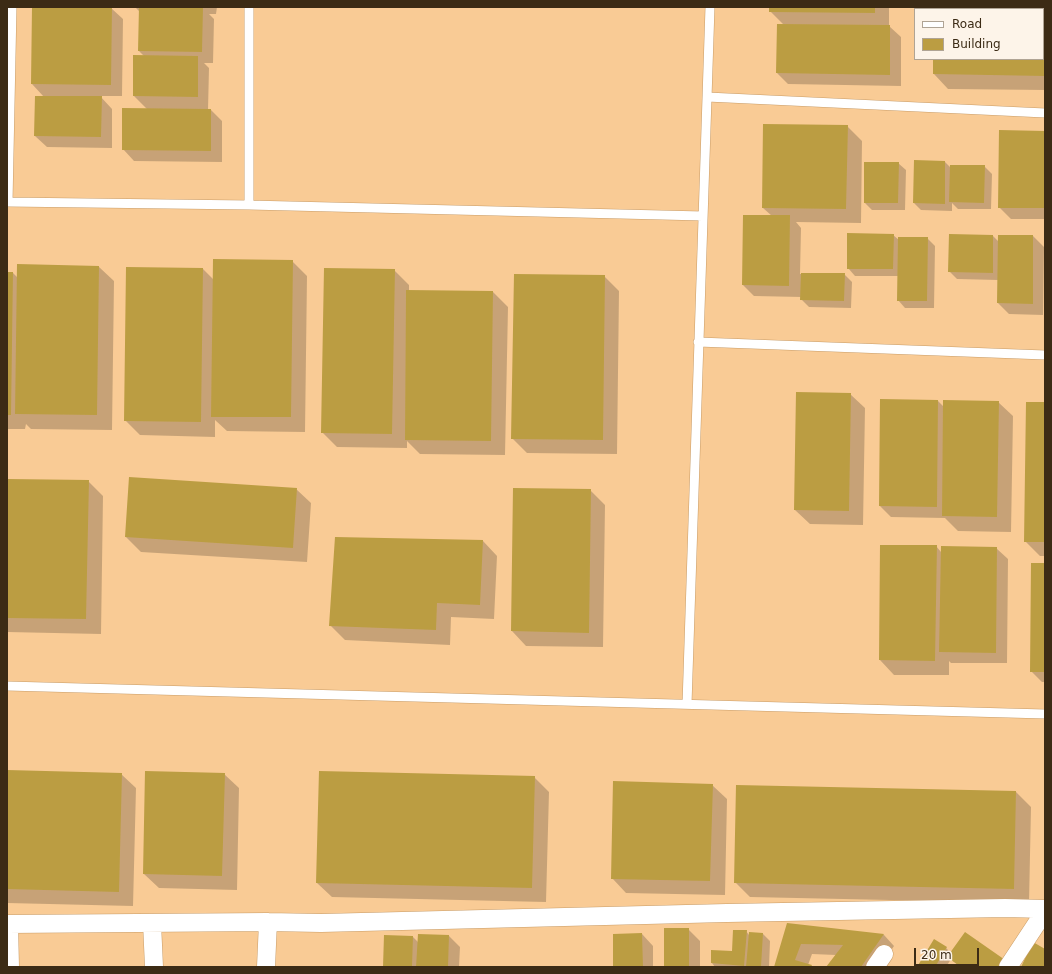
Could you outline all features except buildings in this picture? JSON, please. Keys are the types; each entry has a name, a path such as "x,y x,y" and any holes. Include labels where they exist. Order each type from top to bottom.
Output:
{"street":[{"path":"10,967 8,924 321,923 727,912 1005,908 1045,910"},
{"path":"1008,967 1045,910"},
{"path":"266,967 268,922"},
{"path":"152,923 154,967"}],"lane":[{"path":"12,7 7,202 249,205 703,216"},
{"path":"249,7 249,205"},
{"path":"687,704 710,7"},
{"path":"706,97 1045,113"},
{"path":"698,342 1045,355"},
{"path":"7,686 1045,714"}]}
